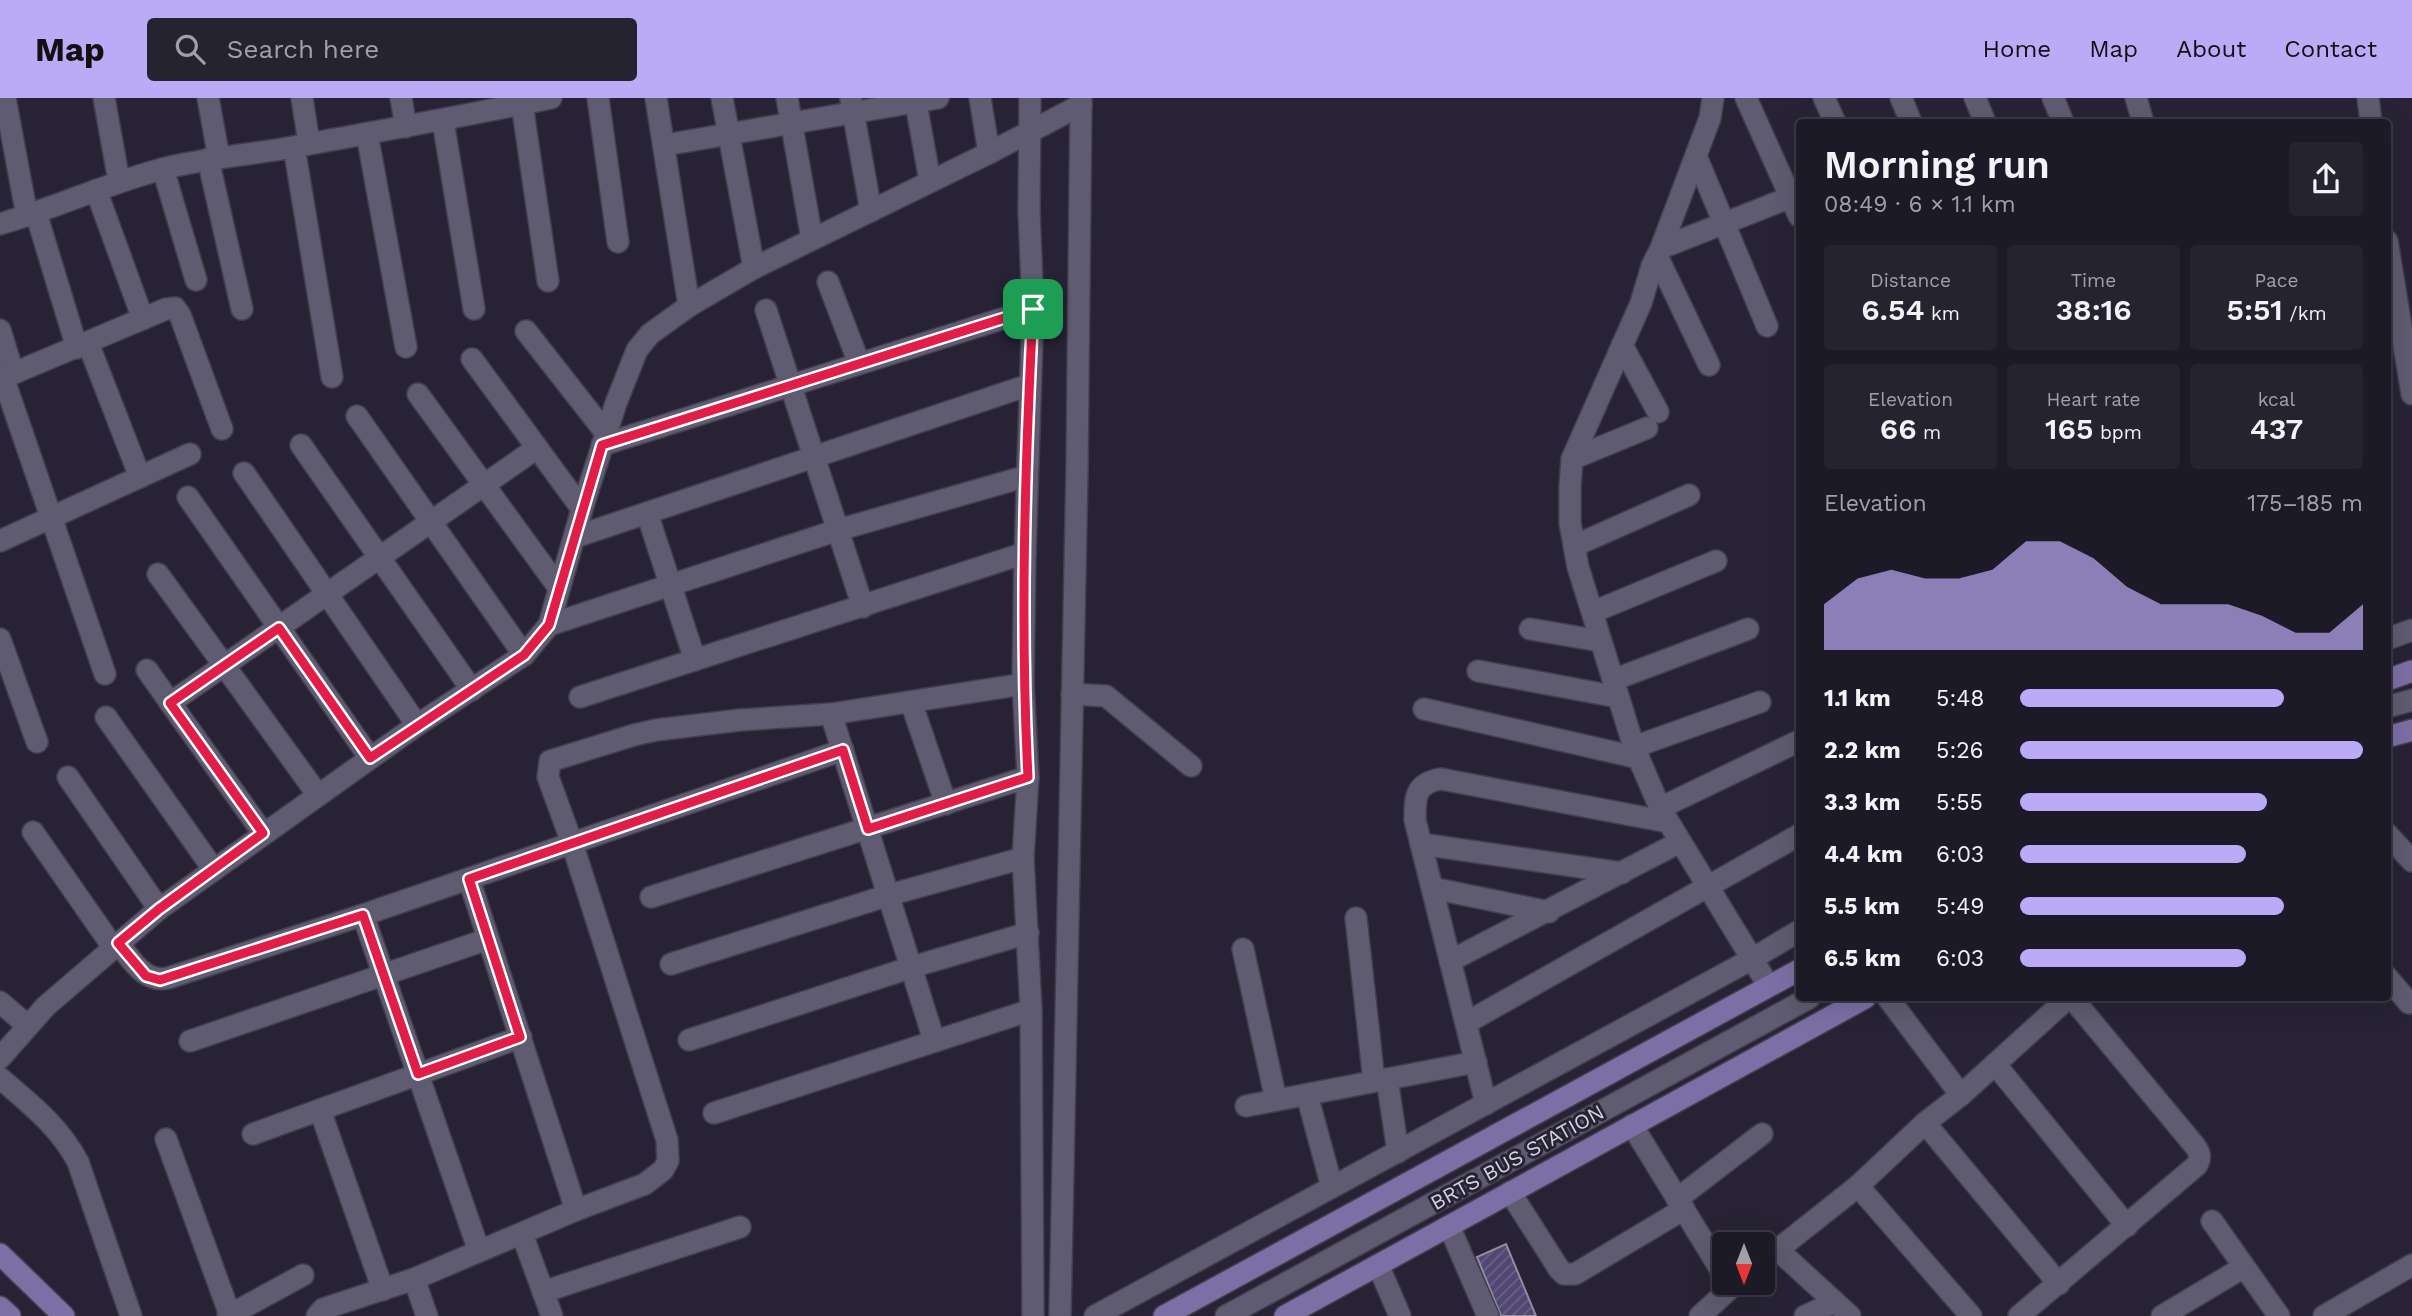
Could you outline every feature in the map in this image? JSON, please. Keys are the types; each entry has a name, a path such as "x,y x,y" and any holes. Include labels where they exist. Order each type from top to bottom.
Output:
{"main road":[{"path":"2391,679 2412,671"},
{"path":"2391,736 2412,730"},
{"path":"1164,1316 1796,971"},
{"path":"1297,1313 1378,1265 1859,1001"},
{"path":"0,1254 64,1316"},
{"path":"0,1307 10,1316"}],"street":[{"path":"5,98 31,214 83,345 140,477"},
{"path":"104,98 119,181"},
{"path":"208,98 214,158 242,309"},
{"path":"302,98 302,145 332,377"},
{"path":"401,98 406,127"},
{"path":"0,224 119,181 163,169 214,158 443,121 507,103 551,98"},
{"path":"598,98 618,242"},
{"path":"656,98 689,306"},
{"path":"722,98 754,268"},
{"path":"787,98 812,239"},
{"path":"665,145 791,123 852,105 938,98"},
{"path":"980,98 989,153"},
{"path":"1030,98 1028,211 1033,309 1025,553 1023,684 1028,777 1023,858 1031,1010 1033,1316"},
{"path":"1713,98 1710,118 1640,303 1572,460 1570,523 1578,567 1636,752 1664,815 1768,985"},
{"path":"1659,252 1724,223 1796,202 1746,98"},
{"path":"1824,98 1834,119"},
{"path":"1901,98 1910,119"},
{"path":"1975,98 1983,119"},
{"path":"2053,98 2062,119"},
{"path":"2136,98 2142,119"},
{"path":"2368,98 2371,119"},
{"path":"915,100 930,181"},
{"path":"0,1058 46,1006 159,909 417,725 524,655 549,625 604,439 630,365 643,341 689,306 754,268 989,153 1028,141 1081,102"},
{"path":"1060,1316 1081,102"},
{"path":"507,103 548,281"},
{"path":"852,105 872,211"},
{"path":"443,121 474,309"},
{"path":"367,134 406,347"},
{"path":"1696,156 1767,326"},
{"path":"163,169 196,280"},
{"path":"96,190 144,319"},
{"path":"1659,252 1709,365"},
{"path":"2391,265 2412,394"},
{"path":"828,282 859,363"},
{"path":"5,376 171,307 178,311 222,429"},
{"path":"604,439 790,385 1033,309"},
{"path":"766,310 863,607"},
{"path":"0,330 5,376 105,674"},
{"path":"526,331 604,439"},
{"path":"1572,460 1652,420 1622,345"},
{"path":"472,359 582,509"},
{"path":"575,537 1029,385"},
{"path":"418,394 559,588"},
{"path":"357,416 524,655"},
{"path":"301,444 472,690"},
{"path":"170,703 537,448"},
{"path":"0,541 190,454"},
{"path":"244,473 417,725"},
{"path":"549,625 838,530 1027,476"},
{"path":"1574,546 1689,495"},
{"path":"188,497 370,758"},
{"path":"647,513 695,660"},
{"path":"580,697 1025,553"},
{"path":"1593,612 1716,562"},
{"path":"158,574 318,795"},
{"path":"1530,629 1600,642"},
{"path":"1478,671 1616,688 1748,629"},
{"path":"2391,638 2412,630"},
{"path":"0,639 10,700 37,743"},
{"path":"147,670 263,833"},
{"path":"317,1316 323,1309 414,1279 576,1210 645,1184 663,1170 668,1161 669,1150 572,843 548,777 548,765 554,758 656,730 740,720 831,714 1023,684"},
{"path":"1072,694 1106,696 1191,766"},
{"path":"2391,706 2412,700"},
{"path":"911,702 946,804"},
{"path":"1424,709 1636,752 1760,702"},
{"path":"831,714 934,1040"},
{"path":"106,717 214,870"},
{"path":"1486,1104 1415,820 1415,804 1419,791 1427,781 1441,779 1664,815 1796,743"},
{"path":"33,832 116,945 146,976 160,980 363,915 843,750"},
{"path":"68,777 159,909"},
{"path":"652,897 1028,777"},
{"path":"1466,1023 1796,837"},
{"path":"2391,838 2412,861"},
{"path":"1450,961 1680,842"},
{"path":"1422,844 1622,873"},
{"path":"671,964 889,895 1023,858"},
{"path":"469,879 576,1210"},
{"path":"1432,888 1549,912"},
{"path":"363,915 479,1251"},
{"path":"1356,918 1381,1080 1398,1152"},
{"path":"689,1040 912,967 1028,933"},
{"path":"1095,1316 1796,933"},
{"path":"190,1041 488,939"},
{"path":"1243,949 1276,1100"},
{"path":"2391,982 2409,1003"},
{"name":"BRTS BUS STATION","path":"1226,1316 1804,1001"},
{"path":"1890,1001 1961,1095"},
{"path":"1775,1252 1858,1186 1925,1123 1961,1095 2067,1001"},
{"path":"2019,1316 2197,1165 2200,1154 2072,1001"},
{"path":"0,1002 28,1026"},
{"path":"714,1113 1031,1010"},
{"path":"253,1134 520,1037"},
{"path":"1246,1106 1475,1062"},
{"path":"1995,1064 2127,1226"},
{"path":"0,1078 52,1123 70,1147 78,1162 131,1316"},
{"path":"1307,1095 1332,1187"},
{"path":"320,1110 383,1290"},
{"path":"1925,1123 2059,1284"},
{"path":"1632,1125 1712,1253"},
{"path":"1510,1192 1559,1269 1569,1275 1575,1274 1681,1204 1762,1134"},
{"path":"166,1139 229,1316 303,1275"},
{"path":"1858,1186 1971,1316"},
{"path":"2212,1221 2279,1316"},
{"path":"1449,1226 1488,1316"},
{"path":"543,1293 740,1227"},
{"path":"522,1234 552,1316"},
{"path":"1775,1260 1842,1309"},
{"path":"1378,1265 1400,1316"},
{"path":"2324,1316 2412,1265"},
{"path":"2162,1316 2244,1267"},
{"path":"414,1279 427,1316"},
{"path":"1705,1314 1720,1295"},
{"path":"1805,1316 1842,1309"}],"building":[{"path":"1506,1244 1536,1316 1501,1316 1477,1257"}],"route":[{"path":"1033,309 1023,684 1028,777 868,829 843,750 469,879 520,1037 418,1074 363,915 160,980 146,976 118,943 159,909 263,833 170,703 279,628 370,758 524,655 549,625 602,445 1033,309"}]}
